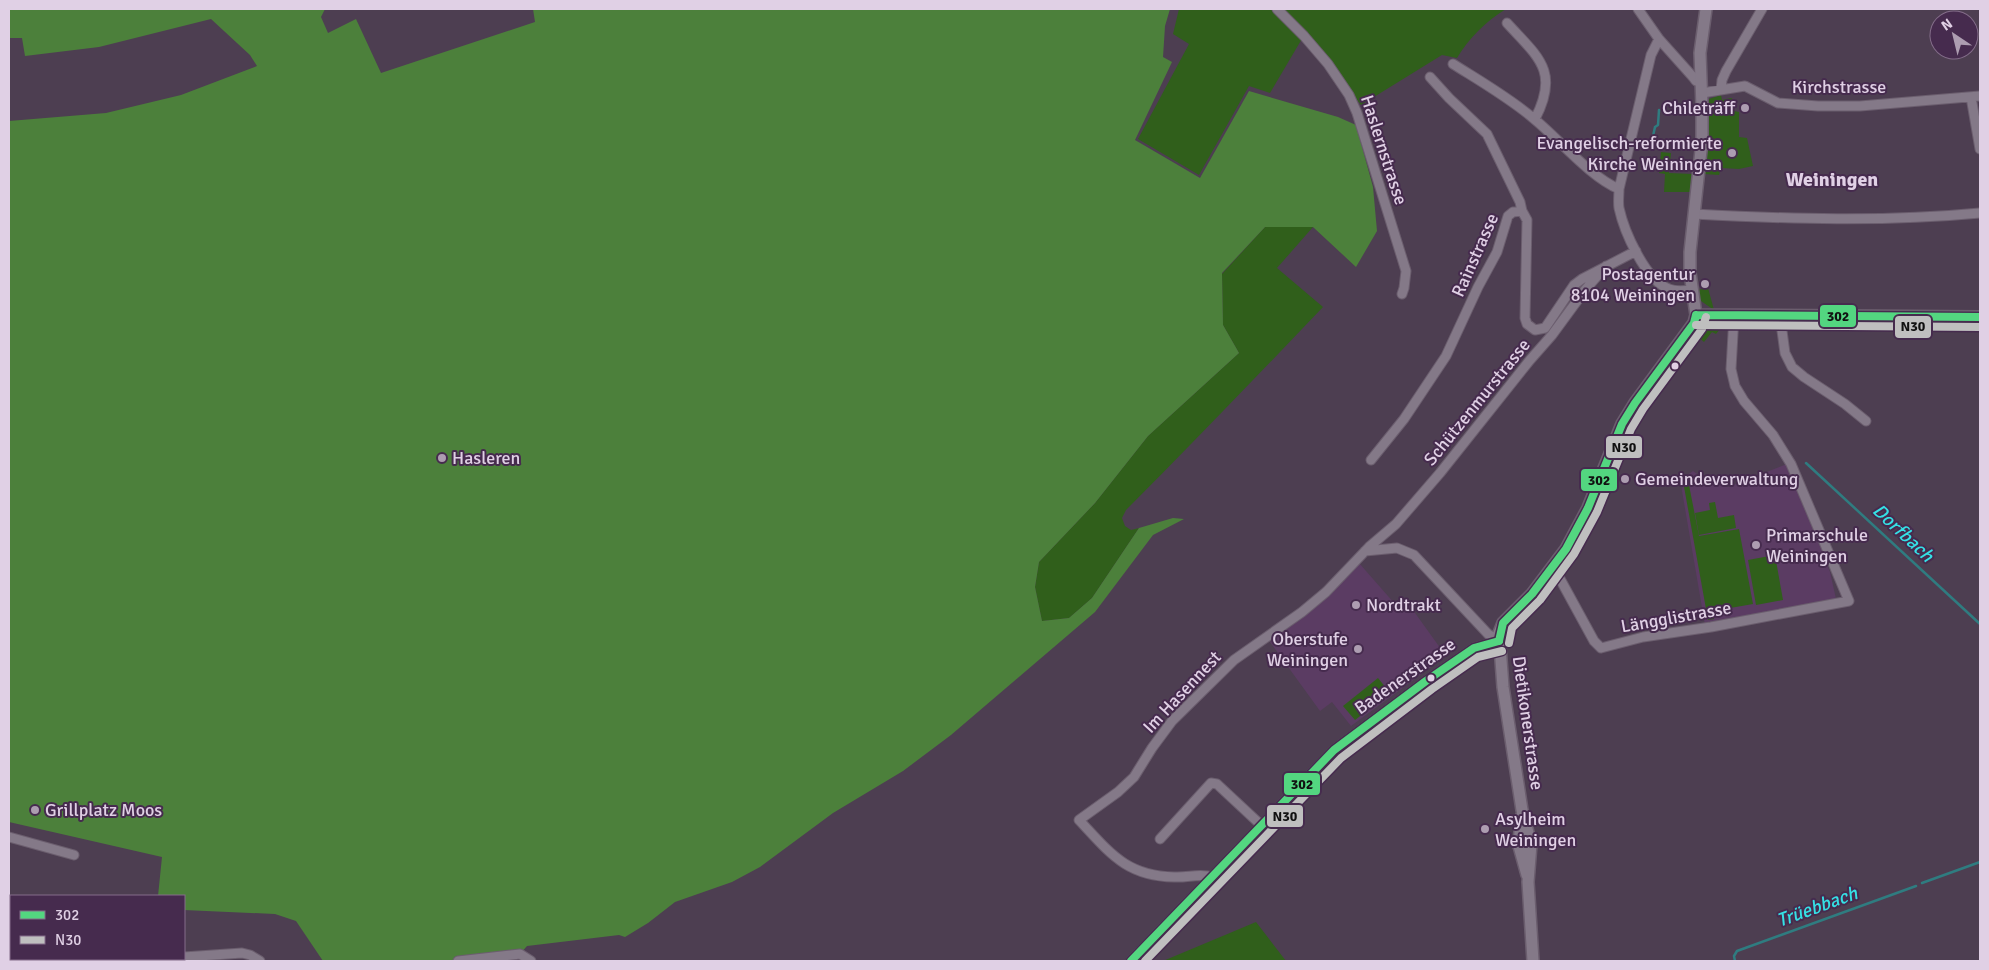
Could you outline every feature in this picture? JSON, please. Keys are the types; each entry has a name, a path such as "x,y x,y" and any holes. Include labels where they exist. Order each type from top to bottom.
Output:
{"street":[{"name":"Haslernstrasse","path":"1277,9 1302,33 1345,86 1357,113 1406,271 1402,294"},
{"path":"1638,9 1659,39 1696,81 1700,81"},
{"path":"1499,641 1499,633 1503,623 1532,594 1566,549 1588,508 1622,424 1694,323 1696,315 1692,290 1690,252 1702,141 1700,53 1706,9"},
{"path":"1721,90 1726,70 1761,9"},
{"path":"1507,23 1536,55 1545,74 1545,93 1535,119"},
{"path":"1659,39 1651,55 1620,188 1618,205 1622,220 1645,267 1663,286 1670,290 1692,290"},
{"path":"1453,64 1492,88 1535,119 1600,180 1620,188"},
{"path":"1430,77 1487,134 1520,202 1522,211"},
{"name":"Kirchstrasse","path":"1702,93 1745,86 1778,103 1818,106 1860,106 1975,96"},
{"path":"1975,96 1980,150"},
{"name":"Rainstrasse","path":"1371,460 1404,419 1446,356 1478,287 1497,252 1508,216 1514,212 1522,211 1526,216 1528,230 1525,318 1530,328 1540,330 1545,328 1574,285 1636,251"},
{"path":"1694,214 1793,218 1901,219 1980,214"},
{"name":"Schützenmurstrasse","path":"1365,551 1412,507 1530,360 1552,336 1585,290 1606,266"},
{"path":"1696,315 1980,317"},
{"name":"Längglistrasse","path":"1552,570 1559,577 1594,641 1601,648 1642,637 1711,627 1849,601 1791,464 1773,435 1744,401 1735,386 1731,369 1734,316"},
{"path":"1780,316 1785,353 1792,368 1845,404 1866,421"},
{"path":"1365,551 1397,548 1414,555 1486,631 1499,641"},
{"name":"Im Hasennest","path":"1212,878 1205,875 1174,877 1133,870 1118,861 1079,820 1118,792 1134,777 1172,721 1227,667 1320,597 1365,551"},
{"name":"Dietikonerstrasse","path":"1499,641 1503,687 1522,810 1530,844 1528,882 1533,961"},
{"name":"Badenerstrasse","path":"1131,961 1312,771 1349,737 1474,648 1499,641"},
{"path":"1160,839 1211,783 1217,784 1261,825"},
{"path":"9,837 74,855"},
{"path":"185,957 242,953 260,961"},
{"path":"458,961 520,954 531,961"}],"shaded area":[{"name":"Primarschule Weiningen","path":"1787,464 1810,517 1830,572 1836,599 1705,625 1682,491 1683,478 1693,471 1710,483 1728,487"},
{"name":"Oberstufe Weiningen","path":"1359,563 1395,604 1405,599 1446,656 1351,726 1332,702 1320,711 1270,642 1335,587"}],"green space":[{"path":"9,9 325,9 321,17 328,33 356,19 381,73 535,22 533,9 1170,9 1165,26 1163,57 1172,62 1135,140 1200,178 1249,91 1338,117 1356,125 1373,187 1377,231 1356,267 1313,227 1265,227 1222,273 1223,325 1239,353 1148,436 1095,503 1039,562 1035,587 1042,621 1069,618 1092,598 1139,528 1173,518 1184,519 1153,535 1095,612 951,735 903,771 833,813 760,867 732,882 675,902 648,923 625,937 619,935 527,946 520,954 454,961 323,961 296,921 275,914 185,910 185,895 158,895 162,857 9,822 9,121 106,113 181,95 257,66 250,55 211,19 99,47 25,56 22,38 9,38"},
{"path":"1179,9 1506,9 1478,31 1457,58 1442,55 1361,105 1306,32 1270,93 1249,86 1199,175 1138,139 1189,44 1173,34"},
{"path":"1721,95 1722,100 1731,98 1736,101 1734,111 1739,112 1739,137 1747,138 1753,166 1739,169 1721,168 1719,175 1704,174 1708,144 1709,99"},
{"path":"1661,152 1671,153 1669,173 1692,174 1690,192 1664,192 1665,174 1659,173"},
{"path":"1265,227 1313,227 1277,268 1323,307 1126,510 1122,518 1125,526 1131,530 1139,528 1092,598 1069,618 1042,621 1035,587 1039,562 1095,503 1148,436 1239,353 1223,325 1222,274"},
{"path":"1708,288 1714,310 1701,301 1697,290"},
{"path":"1724,324 1716,334 1712,332 1704,342 1697,336 1706,327"},
{"path":"1688,480 1699,536 1739,529 1753,604 1713,611 1714,619 1708,620 1683,481"},
{"path":"1715,502 1718,518 1734,515 1736,528 1699,535 1695,513 1710,510 1709,503"},
{"path":"1775,555 1783,600 1756,605 1748,560"},
{"path":"1378,678 1390,693 1355,720 1343,706"},
{"path":"1256,922 1286,961 1163,961"}],"waterway":[{"name":"Dorfbach","path":"1653,136 1655,127 1658,125 1659,110"},
{"name":"Dorfbach","path":"1806,463 1980,624"},
{"name":"Dorfbach","path":"1922,883 1980,862"},
{"name":"Trüebbach","path":"1735,961 1734,956 1737,951 1916,886"}],"transit line":[{"name":"302","path":"1696,315 1980,317"},
{"name":"302","path":"1499,641 1503,623 1532,594 1566,549 1588,508 1622,424 1635,403 1694,323 1696,315"},
{"name":"N30","path":"1509,643 1512,628 1540,600 1574,554 1597,512 1631,429 1643,409 1702,329 1706,317"},
{"name":"N30","path":"1696,325 1980,327"},
{"name":"302","path":"1131,961 1334,750 1426,681 1474,648 1499,641"},
{"name":"N30","path":"1145,961 1341,758 1432,689 1478,657 1502,651"}],"place":[{"name":"Chileträff","path":"1745,108"},
{"name":"Evangelisch-reformierte Kirche Weiningen","path":"1732,153"},
{"name":"Postagentur 8104 Weiningen","path":"1705,284"},
{"name":"Hasleren","path":"442,458"},
{"name":"Gemeindeverwaltung","path":"1625,479"},
{"name":"Primarschule Weiningen","path":"1756,545"},
{"name":"Nordtrakt","path":"1356,605"},
{"name":"Oberstufe Weiningen","path":"1358,649"},
{"name":"Grillplatz Moos","path":"35,810"},
{"name":"Asylheim Weiningen","path":"1485,829"}],"district":[{"name":"Weiningen","path":"1832,179"}]}
